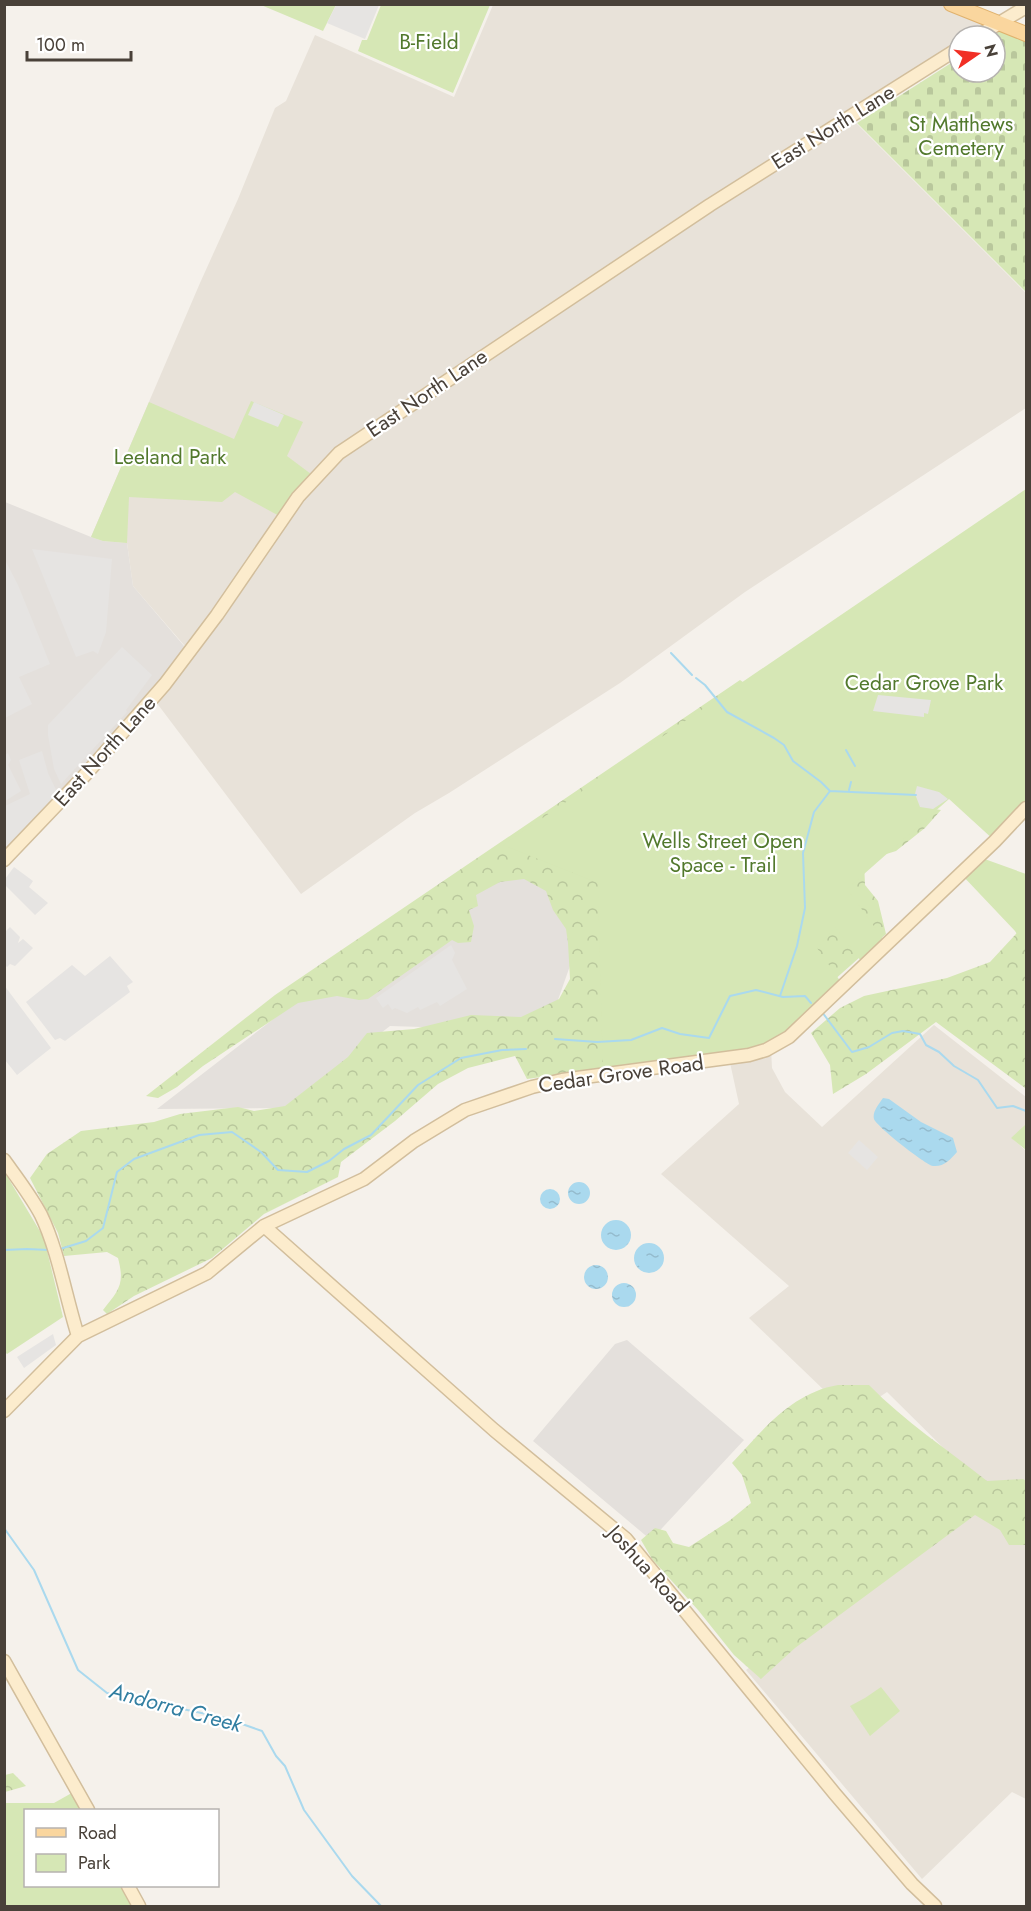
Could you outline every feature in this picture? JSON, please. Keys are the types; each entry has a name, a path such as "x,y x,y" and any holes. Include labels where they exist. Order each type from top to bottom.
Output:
{"main road":[{"path":"951,4 1026,34"}],"street":[{"path":"1000,23 1026,8"},
{"name":"East North Lane","path":"4,860 86,774 165,684 212,622 298,497 339,453 710,205 947,56"},
{"name":"Cedar Grove Road","path":"4,1411 78,1336 207,1273 264,1226 364,1179 414,1142 465,1110 532,1087 562,1080 749,1056 766,1050 789,1037 995,841 1026,808"},
{"path":"4,1160 34,1202 49,1236 78,1336"},
{"name":"Joshua Road","path":"264,1226 494,1430 626,1539 835,1794 912,1884 935,1906"},
{"path":"4,1661 87,1809"},
{"path":"129,1887 139,1906"}],"shaded area":[{"path":"951,4 1000,23 947,24 947,56 850,117 1026,293 1026,408 745,592 620,683 415,813 301,894 153,698 190,652 133,586 127,543 103,541 91,537 238,199 275,108 286,101 315,35 454,97 493,5"},
{"path":"336,5 379,5 365,39 327,23"},
{"path":"254,402 284,415 278,427 248,415"},
{"path":"5,502 91,537 103,541 127,543 133,586 190,653 5,860"},
{"path":"32,549 112,559 106,632 98,654 93,651 76,657"},
{"path":"4,558 18,585 50,664 19,677 32,704 5,718"},
{"path":"122,647 152,675 126,710 127,712 61,784 54,769 48,725"},
{"path":"878,695 931,700 928,714 924,713 924,717 873,711"},
{"path":"42,751 48,773 58,794 5,848 5,806 30,794 19,760"},
{"path":"8,753 11,760 8,765 21,791 5,801 5,755"},
{"path":"917,786 939,792 948,799 933,809 920,807 915,794"},
{"path":"14,867 33,881 29,887 48,903 35,915 5,885 5,879"},
{"path":"515,876 546,878 577,946 547,1031 390,1026 283,1108 157,1109 307,993 476,888"},
{"path":"10,927 20,937 18,943 23,939 33,948 15,966 10,964 7,967 5,965 5,930"},
{"path":"451,945 455,953 452,960 467,989 440,1006 437,1002 420,1010 418,1007 407,1013 395,1008 392,1010 388,1004 383,1008 376,998"},
{"path":"110,956 133,982 127,986 130,992 65,1041 60,1038 55,1040 26,1002 72,965 85,976"},
{"path":"4,985 51,1048 17,1075 5,1060"},
{"path":"934,1025 1026,1097 1026,1124 1012,1138 1026,1151 1026,1799 1012,1792 922,1879 746,1670 986,1490 887,1392 851,1416 749,1318 789,1286 661,1174 739,1104 729,1058 771,1048 772,1068 785,1092 822,1127"},
{"path":"859,1140 878,1157 867,1170 848,1153"},
{"path":"53,1334 56,1345 24,1368 17,1357"},
{"path":"627,1340 744,1440 651,1540 533,1441 615,1344"}],"green space":[{"path":"261,5 336,5 323,31"},
{"name":"B-Field","path":"381,5 490,5 453,93 358,51 362,40 367,40"},
{"name":"St Matthews Cemetery","path":"1007,34 1026,42 1026,292 857,123 947,66 947,84 1007,84"},
{"name":"Leeland Park","path":"251,401 303,422 287,456 315,477 283,518 235,492 222,502 129,497 127,543 103,541 91,537 149,402 234,439"},
{"name":"Wells Street Open Space - Trail","path":"1026,489 1026,808 995,841 949,799 847,889 887,944 864,965 835,927 817,948 843,985 766,1050 603,1073 598,883 503,845"},
{"path":"740,680 920,807 941,810 925,828 896,851 864,861 865,885 878,901 886,934 806,1005 611,1067 527,1079 515,1056 468,1068 438,1084 395,1121 341,1162 338,1177 264,1214 212,1258 134,1296 107,1314 103,1310 121,1281 118,1258 107,1252 64,1256 58,1233 30,1178 47,1154 81,1131 154,1122 180,1114 238,1107 254,1111 285,1106 348,1057 367,1033 414,1029 471,1015 521,1017 559,999 570,979 566,929 553,910 546,891 524,879 500,882 476,895 478,906 469,910 474,926 471,942 458,943 452,940 368,999 359,1000 337,996 298,1003 203,1066 177,1087 158,1098 146,1096 275,995"},
{"path":"979,857 1026,874 1026,949 1015,931 961,874"},
{"path":"1026,923 1026,1093 1025,1088 936,1022 866,1074 833,1094 830,1065 811,1033 840,1008 864,996 947,978 990,962"},
{"path":"1026,1124 1026,1150 1011,1138"},
{"path":"4,1171 44,1238 63,1317 7,1354 4,1351"},
{"path":"838,1385 869,1385 912,1423 987,1481 1023,1479 1026,1481 1026,1545 1009,1545 1000,1530 975,1515 795,1648 761,1679 734,1655 698,1610 652,1559 641,1540 655,1528 666,1531 673,1543 689,1547 729,1521 751,1503 742,1475 732,1463 766,1426 792,1405 821,1389"},
{"path":"881,1687 900,1711 870,1736 850,1706"},
{"path":"13,1773 26,1786 5,1792 5,1775"},
{"path":"77,1790 87,1809 24,1809 24,1887 127,1887 136,1906 5,1906 5,1803 54,1803"}],"water":[{"path":"883,1098 889,1099 921,1122 953,1138 957,1152 946,1162 937,1166 929,1164 912,1153 874,1119 875,1111"},
{"path":"579,1182 587,1185 590,1193 587,1201 579,1204 571,1201 568,1193 571,1185"},
{"path":"546,1189 554,1189 560,1195 560,1203 554,1209 546,1209 540,1203 540,1195"},
{"path":"616,1220 627,1224 631,1235 627,1246 616,1250 605,1246 601,1235 605,1224"},
{"path":"649,1243 660,1247 664,1258 660,1269 649,1273 638,1269 634,1258 638,1247"},
{"path":"596,1265 601,1266 607,1272 607,1282 601,1288 596,1289 591,1288 585,1282 584,1277 585,1272 591,1266"},
{"path":"624,1283 633,1286 636,1295 633,1304 624,1307 615,1304 612,1295 615,1286"}],"waterway":[{"path":"671,653 692,675"},
{"path":"696,678 705,685 727,712 784,745 793,761 830,791 814,812 803,853 805,908 797,946 780,996"},
{"path":"846,750 855,766"},
{"path":"849,790 851,782"},
{"path":"830,791 916,795"},
{"path":"555,1039 597,1042 631,1040 662,1028 680,1034 709,1038 730,996 756,990 783,997 805,996 811,1003"},
{"path":"822,1012 852,1052 869,1047 892,1033 903,1031 920,1034 926,1045 978,1080 997,1108 1013,1106 1026,1111"},
{"path":"60,1249 86,1241 103,1228 117,1172 134,1159 199,1135 232,1132 261,1152 278,1170 307,1172 371,1135 418,1085 461,1058 502,1050 526,1049"},
{"path":"4,1250 49,1250"},
{"name":"Andorra Creek","path":"4,1528 34,1570 78,1670 107,1693 225,1718 262,1731 276,1756 285,1766 304,1810 352,1876 381,1906"}],"park label":[{"name":"Cedar Grove Park","path":"924,683"}]}
